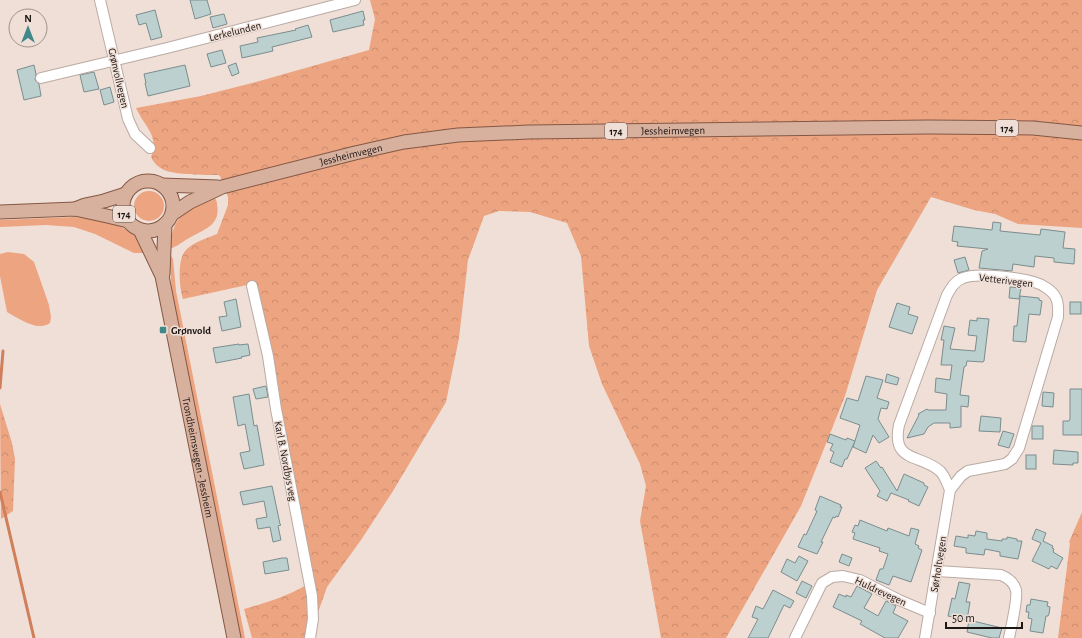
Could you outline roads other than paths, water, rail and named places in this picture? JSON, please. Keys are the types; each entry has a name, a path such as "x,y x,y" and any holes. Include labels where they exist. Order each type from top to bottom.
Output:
{"main road":[{"name":"Jessheimvegen","path":"168,219 190,202 222,187 404,142 458,135 529,132 928,127 1033,128 1082,133"},
{"name":"174","path":"162,185 156,182 142,182 136,184 126,194 123,201 123,208 128,221 140,230 153,230 168,219"},
{"name":"Jessheimvegen","path":"162,185 222,187"},
{"path":"162,185 172,198 173,206 168,219"},
{"name":"174","path":"74,209 126,194"},
{"name":"174","path":"0,212 74,209 128,221"},
{"name":"Trondheimsvegen - Jessheim","path":"162,276 168,219"},
{"name":"Trondheimsvegen - Jessheim","path":"140,230 162,276 234,638"}],"street":[{"name":"Grønvollvegen","path":"100,0 132,129 139,139 150,148"},
{"name":"Lerkelunden","path":"41,78 167,48 355,0"},
{"name":"Vetterivegen","path":"969,276 999,277 1034,282 1050,291 1056,298 1058,304 1058,317 1019,448 1012,460 1005,464 968,471 961,476 950,490 940,471 908,456 900,446 897,437 899,425 947,295 951,287 958,280 969,276"},
{"name":"Karl B. Nordbys veg","path":"252,286 268,356 276,409 312,596 310,638"},
{"name":"Sørholtvegen","path":"925,638 950,490"},
{"path":"937,571 1001,575 1009,579 1017,591 1009,638"},
{"name":"Huldrevegen","path":"795,638 822,584 832,577 843,576 860,580 930,614"}],"waterway":[{"path":"0,388 3,351"},
{"path":"0,492 34,638"}],"place":[{"name":"Grønvold","path":"163,330"}]}
